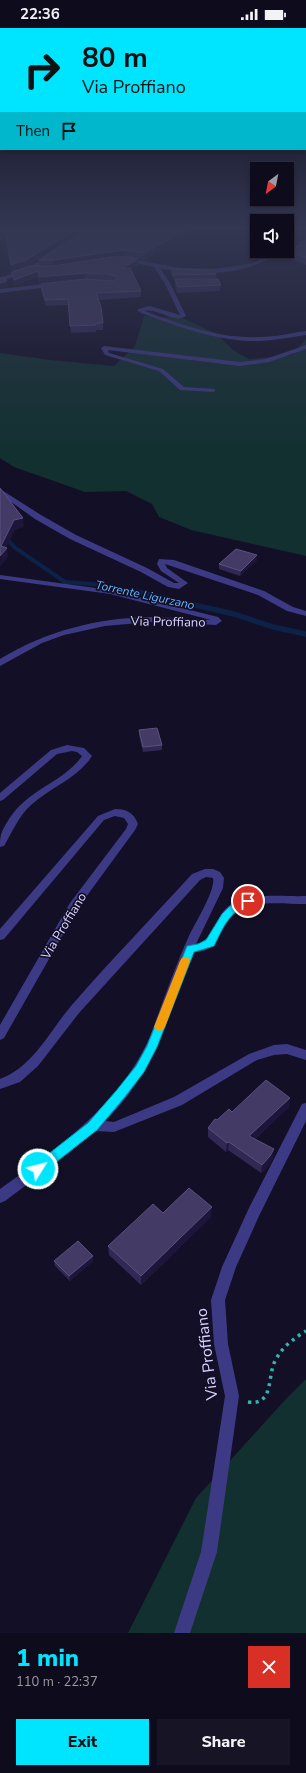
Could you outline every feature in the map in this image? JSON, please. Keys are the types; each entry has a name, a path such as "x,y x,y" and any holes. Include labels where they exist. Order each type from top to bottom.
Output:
{"street":[{"path":"178,305 183,316 178,317 150,308 140,310 177,325 204,332 249,339 275,338 306,333"},
{"path":"213,390 182,389 161,370 107,354 104,348 240,364 266,361 306,347"},
{"path":"0,491 38,517 73,537 144,570 171,586 179,587 184,583 164,569 161,564 162,561 171,562 261,593 290,609 306,614"},
{"name":"Via Proffiano","path":"0,577 78,587 138,599 218,621 213,623 172,620 135,620 99,623 69,631 41,641 19,650 0,663"},
{"path":"0,798 54,752 61,749 74,748 81,749 87,756 80,765 28,802 18,813 0,844"},
{"name":"Via Proffiano","path":"0,936 101,818 108,814 120,812 127,814 132,820 133,824 130,830 74,906 0,1035"},
{"path":"0,1084 16,1078 34,1063 75,1010 196,877 203,873 212,872 218,878 218,888 196,931 152,1047 140,1069 120,1095 92,1126 63,1151 0,1197"},
{"path":"190,948 199,948 210,943 225,916 234,908 248,901 306,900"},
{"path":"92,1126 114,1127 178,1101 253,1057 274,1050 287,1049 306,1055"},
{"name":"Via Proffiano","path":"182,1633 209,1552 232,1396 221,1344 218,1300 229,1267 306,1108"}],"path":[{"path":"232,1396 252,1403 260,1402 264,1399 269,1390 274,1365 281,1351 296,1336 306,1331"}],"green space":[{"path":"144,316 182,318 217,334 233,350 249,359 292,355 306,339 306,556 191,530 159,517 152,504 126,491 85,492 14,467 0,458 0,353 50,360 114,366 135,346"},
{"path":"306,1379 306,1633 128,1633 196,1498"}],"building":[{"path":"68,305 100,305 103,323 96,323 96,325 70,326"},
{"path":"0,488 23,518 14,520 1,546 7,548 0,556"},
{"path":"236,549 257,555 241,571 219,564"},
{"path":"157,728 162,745 143,747 139,730"},
{"path":"266,1080 290,1098 249,1136 274,1149 262,1165 229,1142 227,1143 208,1128 215,1119 217,1120 229,1109 232,1112"},
{"path":"189,1188 212,1207 141,1276 108,1246 153,1204 163,1213"},
{"path":"78,1241 93,1256 69,1276 54,1261"}],"waterway":[{"name":"Torrente Ligurzano","path":"0,530 14,547 65,582 104,585 141,593"},
{"name":"Torrente Ligurzano","path":"137,592 234,614 273,627 306,634"}],"slow traffic":[{"path":"159,1027 185,961"}],"route":[{"path":"38,1169 63,1151 92,1126 120,1095 140,1069 152,1047 190,948 199,948 210,943 225,916 234,908 248,901"}]}
